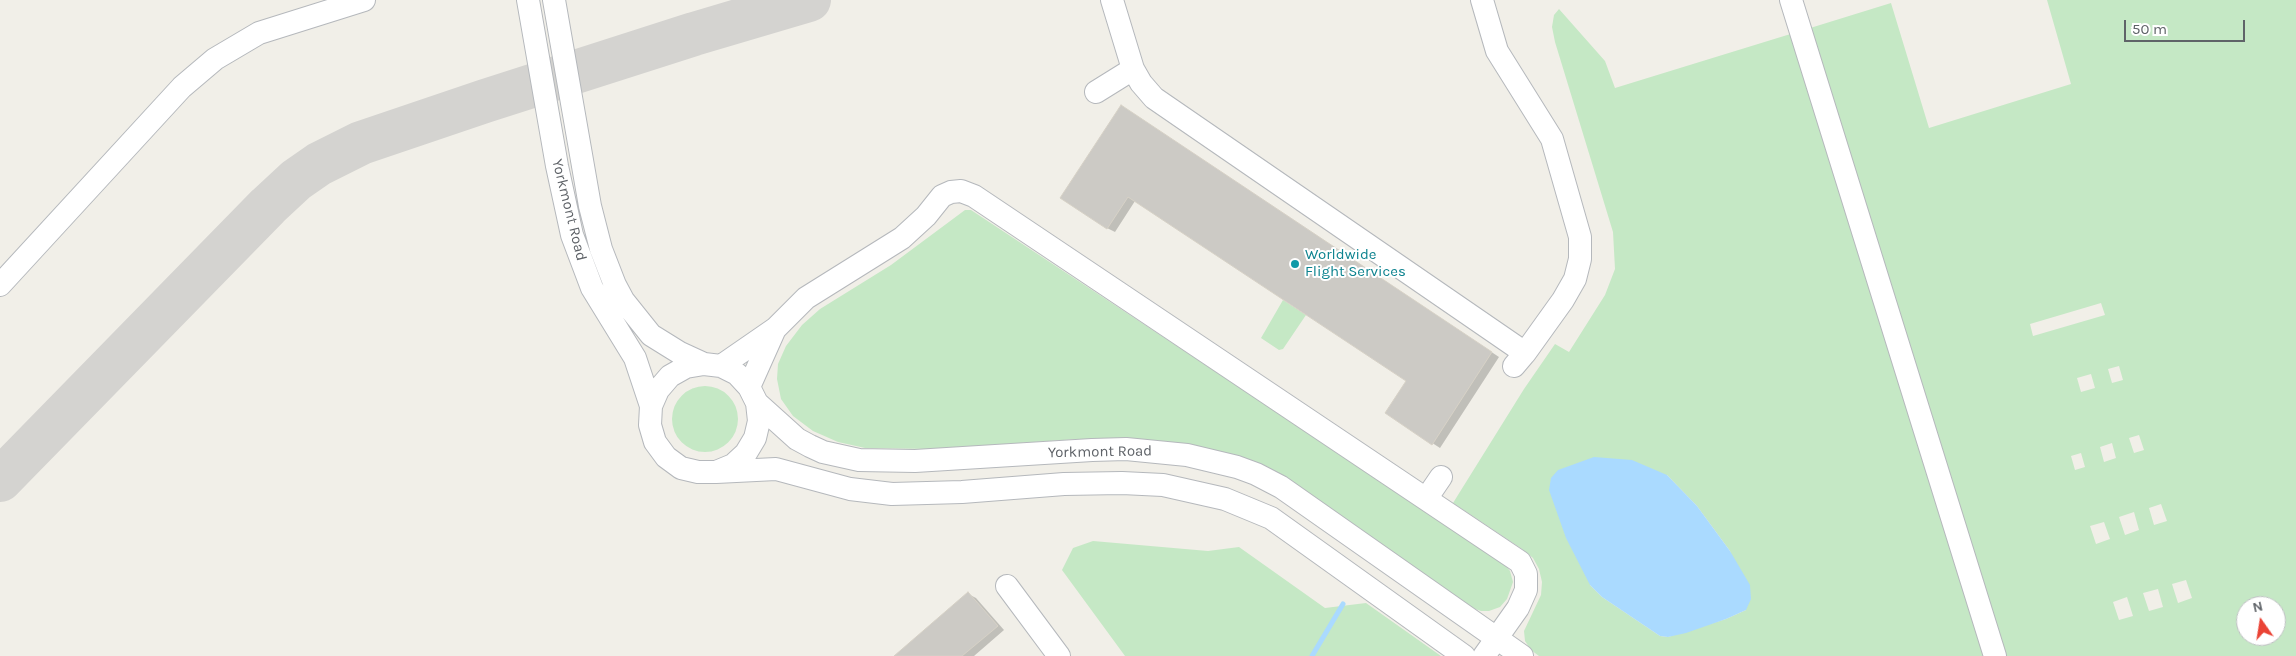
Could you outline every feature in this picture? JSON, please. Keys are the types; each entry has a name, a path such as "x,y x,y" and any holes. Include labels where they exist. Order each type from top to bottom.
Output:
{"street":[{"path":"0,285 182,87 215,59 259,34 364,0"},
{"name":"Yorkmont Road","path":"528,0 557,166 572,235 592,288 635,358 651,406 650,425 655,442 666,457 681,468 698,472 776,470 850,489 892,494 962,492 1064,484 1122,483 1164,486 1225,499 1271,518 1464,656"},
{"name":"Yorkmont Road","path":"554,0 590,206 608,268 623,300 651,335 680,353 737,374 753,395 797,439 823,452 859,460 915,461 1126,449 1188,455 1237,467 1256,474 1281,488 1491,647 1522,656"},
{"path":"1112,0 1133,70 1141,84 1154,98 1520,359 1563,300 1575,279 1580,259 1580,237 1552,139 1497,51 1482,0"},
{"path":"1791,0 1995,656"},
{"path":"1096,92 1133,70"},
{"path":"651,406 658,390 670,376 686,367 712,365 776,328 806,298 902,238 926,216 942,196 951,192 962,191 974,196 1520,562 1526,574 1526,590 1518,608 1491,647"},
{"path":"716,472 733,465 746,453 755,438 759,421 753,395 776,328"},
{"path":"1426,499 1441,477"},
{"path":"1007,586 1059,656"}],"green space":[{"path":"2047,0 2296,0 2296,656 2001,656 1807,29 1891,3 1929,128 2071,84","holes":["2101,303 2105,315 2033,336 2030,324","2119,366 2123,380 2112,383 2108,369","2091,374 2095,388 2081,392 2077,378","2139,435 2144,450 2134,453 2129,438","2112,443 2116,458 2104,462 2100,447","2081,453 2085,467 2075,470 2071,456","2161,504 2167,521 2154,525 2149,508","2134,512 2139,530 2125,535 2119,517","2104,522 2110,539 2096,544 2090,526","2186,580 2192,598 2178,603 2172,584","2158,589 2163,607 2149,611 2143,593","2127,597 2133,616 2119,620 2113,602"]},
{"path":"1559,9 1605,61 1615,88 1797,32 1991,656 1539,656 1531,650 1525,641 1524,631 1541,595 1542,582 1539,569 1533,558 1522,549 1453,503 1524,389 1555,344 1569,352 1605,295 1615,269 1613,232 1555,42 1552,27 1554,15","holes":["1667,475 1697,506 1730,551 1746,610 1726,619 1668,637 1660,636 1602,597 1590,585"]},
{"path":"965,210 971,210 1502,561 1510,571 1513,582 1507,599 1500,607 1489,611 1472,608 1309,495 1126,439 1078,439 932,449 865,448 838,442 813,431 793,416 781,399 777,379 778,364 786,346 802,325 820,309 891,265"},
{"path":"1283,300 1306,315 1283,349 1279,350 1261,338"},
{"path":"705,386 717,389 728,396 735,407 738,419 735,431 728,442 717,449 705,452 693,449 682,442 675,431 672,419 675,407 682,396 693,389"},
{"path":"1093,541 1208,551 1239,547 1325,608 1366,603 1441,656 1125,656 1062,570 1073,548"}],"water":[{"path":"1594,457 1632,460 1667,475 1697,506 1730,551 1750,585 1751,599 1746,610 1686,633 1668,637 1660,636 1602,597 1590,585 1566,538 1549,490 1551,478 1558,470"}],"building":[{"name":"Worldwide Flight Services","path":"1121,105 1492,352 1432,445 1385,413 1406,381 1128,197 1107,229 1060,198"},
{"path":"968,592 998,626 962,656 894,656"}],"waterway":[{"path":"1312,656 1343,604"}],"taxiway":[{"path":"0,480 268,206 296,180 319,164 361,143 485,101 694,34 809,0"}],"place":[{"name":"Worldwide Flight Services","path":"1295,264"}]}
